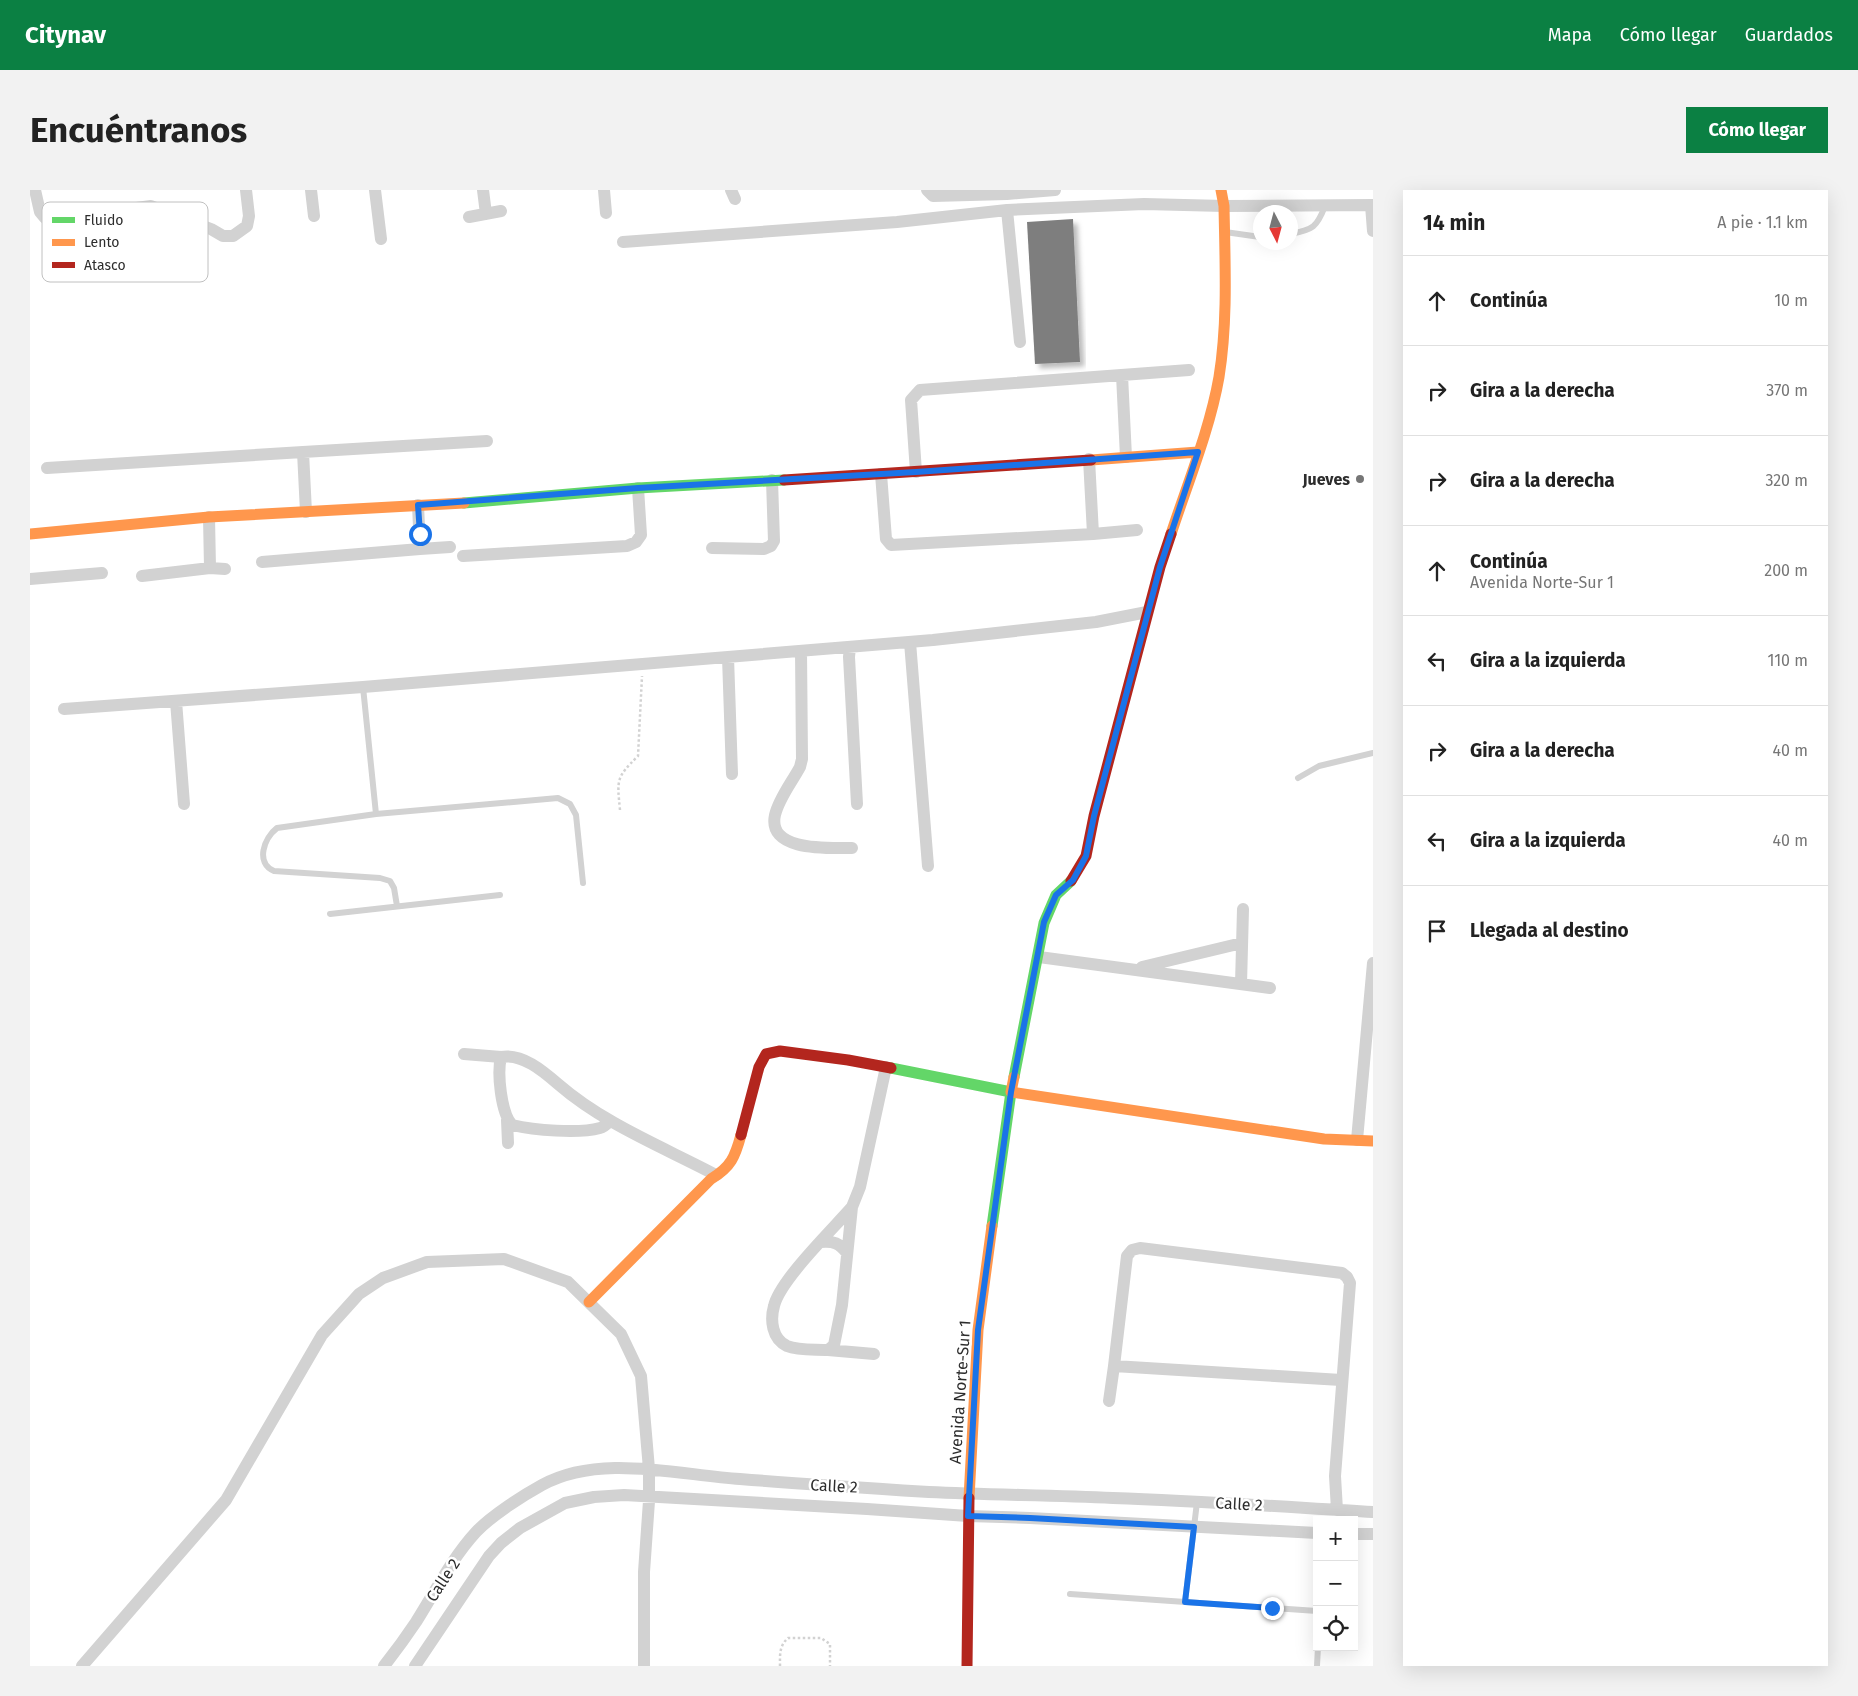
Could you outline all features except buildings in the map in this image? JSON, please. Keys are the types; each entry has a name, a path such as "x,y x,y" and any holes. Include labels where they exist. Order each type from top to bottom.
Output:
{"street":[{"path":"35,190 42,214"},
{"path":"208,229 223,236 233,236 247,226 250,216 246,190"},
{"path":"311,190 314,216"},
{"path":"375,190 381,239"},
{"path":"483,190 486,214"},
{"path":"604,190 606,213"},
{"path":"928,190 933,196 1056,190"},
{"name":"Avenida Norte-Sur 1","path":"967,1666 967,1569 970,1530 968,1516 978,1330 1011,1092 1039,957 1044,922 1056,895 1073,880 1086,856 1094,816 1128,692 1147,612 1213,406 1219,376 1225,305 1224,206 1221,190"},
{"path":"623,242 897,222 1007,210 1144,204 1224,206 1372,205 1373,231"},
{"path":"1007,210 1020,342"},
{"path":"469,217 500,211"},
{"path":"916,472 911,400 920,390 1189,370"},
{"path":"1122,375 1126,456"},
{"path":"47,468 487,441"},
{"path":"302,452 306,512"},
{"path":"30,534 209,517 418,505 638,488 916,472 1198,452"},
{"path":"1089,459 1093,534"},
{"path":"881,474 886,539 890,545 1137,530"},
{"path":"712,548 764,549 771,546 774,540 772,480"},
{"path":"463,556 627,546 636,542 642,535 638,488"},
{"path":"418,505 420,549"},
{"path":"209,517 210,568"},
{"path":"262,562 450,547"},
{"path":"142,576 225,568"},
{"path":"30,579 102,574"},
{"path":"64,709 176,702 910,642 1096,622 1147,612"},
{"path":"910,642 928,866"},
{"path":"850,646 857,804"},
{"path":"801,651 802,759 800,767 776,814 775,830 778,836 786,841 807,846 852,848"},
{"path":"728,657 732,774"},
{"path":"176,702 184,804"},
{"path":"1241,984 1243,909"},
{"path":"1134,969 1242,943"},
{"path":"1039,957 1270,988"},
{"path":"1357,1140 1373,963"},
{"path":"589,1302 716,1175 732,1162 758,1067 766,1054 780,1051 848,1060 1011,1092 1324,1139 1373,1141"},
{"path":"464,1054 501,1057 508,1055 532,1064 610,1121 716,1175"},
{"path":"501,1057 499,1068 507,1120 508,1143"},
{"path":"828,1350 834,1345 837,1334 852,1207 860,1187 886,1067"},
{"path":"507,1120 512,1125 522,1128 555,1130 601,1128 610,1121"},
{"path":"852,1207 785,1284 774,1305 772,1324 776,1336 786,1346 874,1354"},
{"path":"821,1242 836,1242 847,1253"},
{"path":"1109,1401 1128,1256 1132,1250 1140,1248 1342,1273 1347,1276 1350,1282 1335,1476 1337,1510"},
{"path":"82,1666 226,1500 322,1335 359,1294 384,1278 427,1262 504,1259 568,1282 621,1334 641,1376 649,1469 644,1572 644,1666"},
{"path":"1114,1366 1341,1380"},
{"name":"Calle 2","path":"384,1666 414,1625 454,1561 477,1531 510,1505 544,1484 567,1475 611,1469 649,1469 730,1479 970,1494 1042,1495 1373,1512"},
{"path":"415,1666 489,1556 501,1543 520,1528 564,1503 594,1497 649,1495 968,1516 1313,1533"},
{"path":"1358,1534 1373,1534"}],"lane":[{"path":"1298,233 1307,231 1317,224 1325,206"},
{"path":"1224,232 1253,236"},
{"path":"363,687 376,814"},
{"path":"1298,778 1319,766 1373,753"},
{"path":"397,906 394,888 390,881 380,878 274,870 269,868 264,859 264,845 267,838 277,828 376,814 558,798 570,804 576,815 583,883"},
{"path":"330,914 500,895"},
{"path":"1185,1602 1197,1502"},
{"path":"1070,1594 1313,1611"},
{"path":"1317,1666 1318,1651"}],"path":[{"path":"620,810 618,782 626,768 638,756 642,664"},
{"path":"780,1666 780,1650 782,1643 788,1638 821,1638 830,1644 830,1666"}],"traffic: fast":[{"path":"464,503 638,488 784,480"},
{"path":"1014,1077 1044,923 1056,895 1071,881"},
{"path":"891,1068 1011,1092 992,1226"}],"traffic: slow":[{"path":"1171,534 1204,437 1219,377 1224,335 1225,292 1224,206 1221,190"},
{"path":"1091,460 1198,452"},
{"path":"30,534 209,517 464,503"},
{"path":"1014,1077 1011,1092 1324,1139 1373,1141"},
{"path":"589,1302 711,1179 728,1166 737,1149 741,1135"},
{"path":"969,1498 978,1330 992,1226"}],"traffic: jam":[{"path":"784,480 1091,460"},
{"path":"1071,881 1086,856 1094,816 1160,567 1171,534"},
{"path":"741,1135 759,1067 766,1054 780,1051 891,1068"},
{"path":"967,1666 969,1498"}],"place":[{"name":"Jueves","path":"1360,479"}],"route":[{"path":"420,534 418,505 638,488 916,472 1198,452 1147,612 1128,692 1094,816 1086,856 1073,880 1056,895 1044,922 1039,957 1011,1092 978,1330 968,1516 1194,1527 1185,1602 1272,1608"}]}
